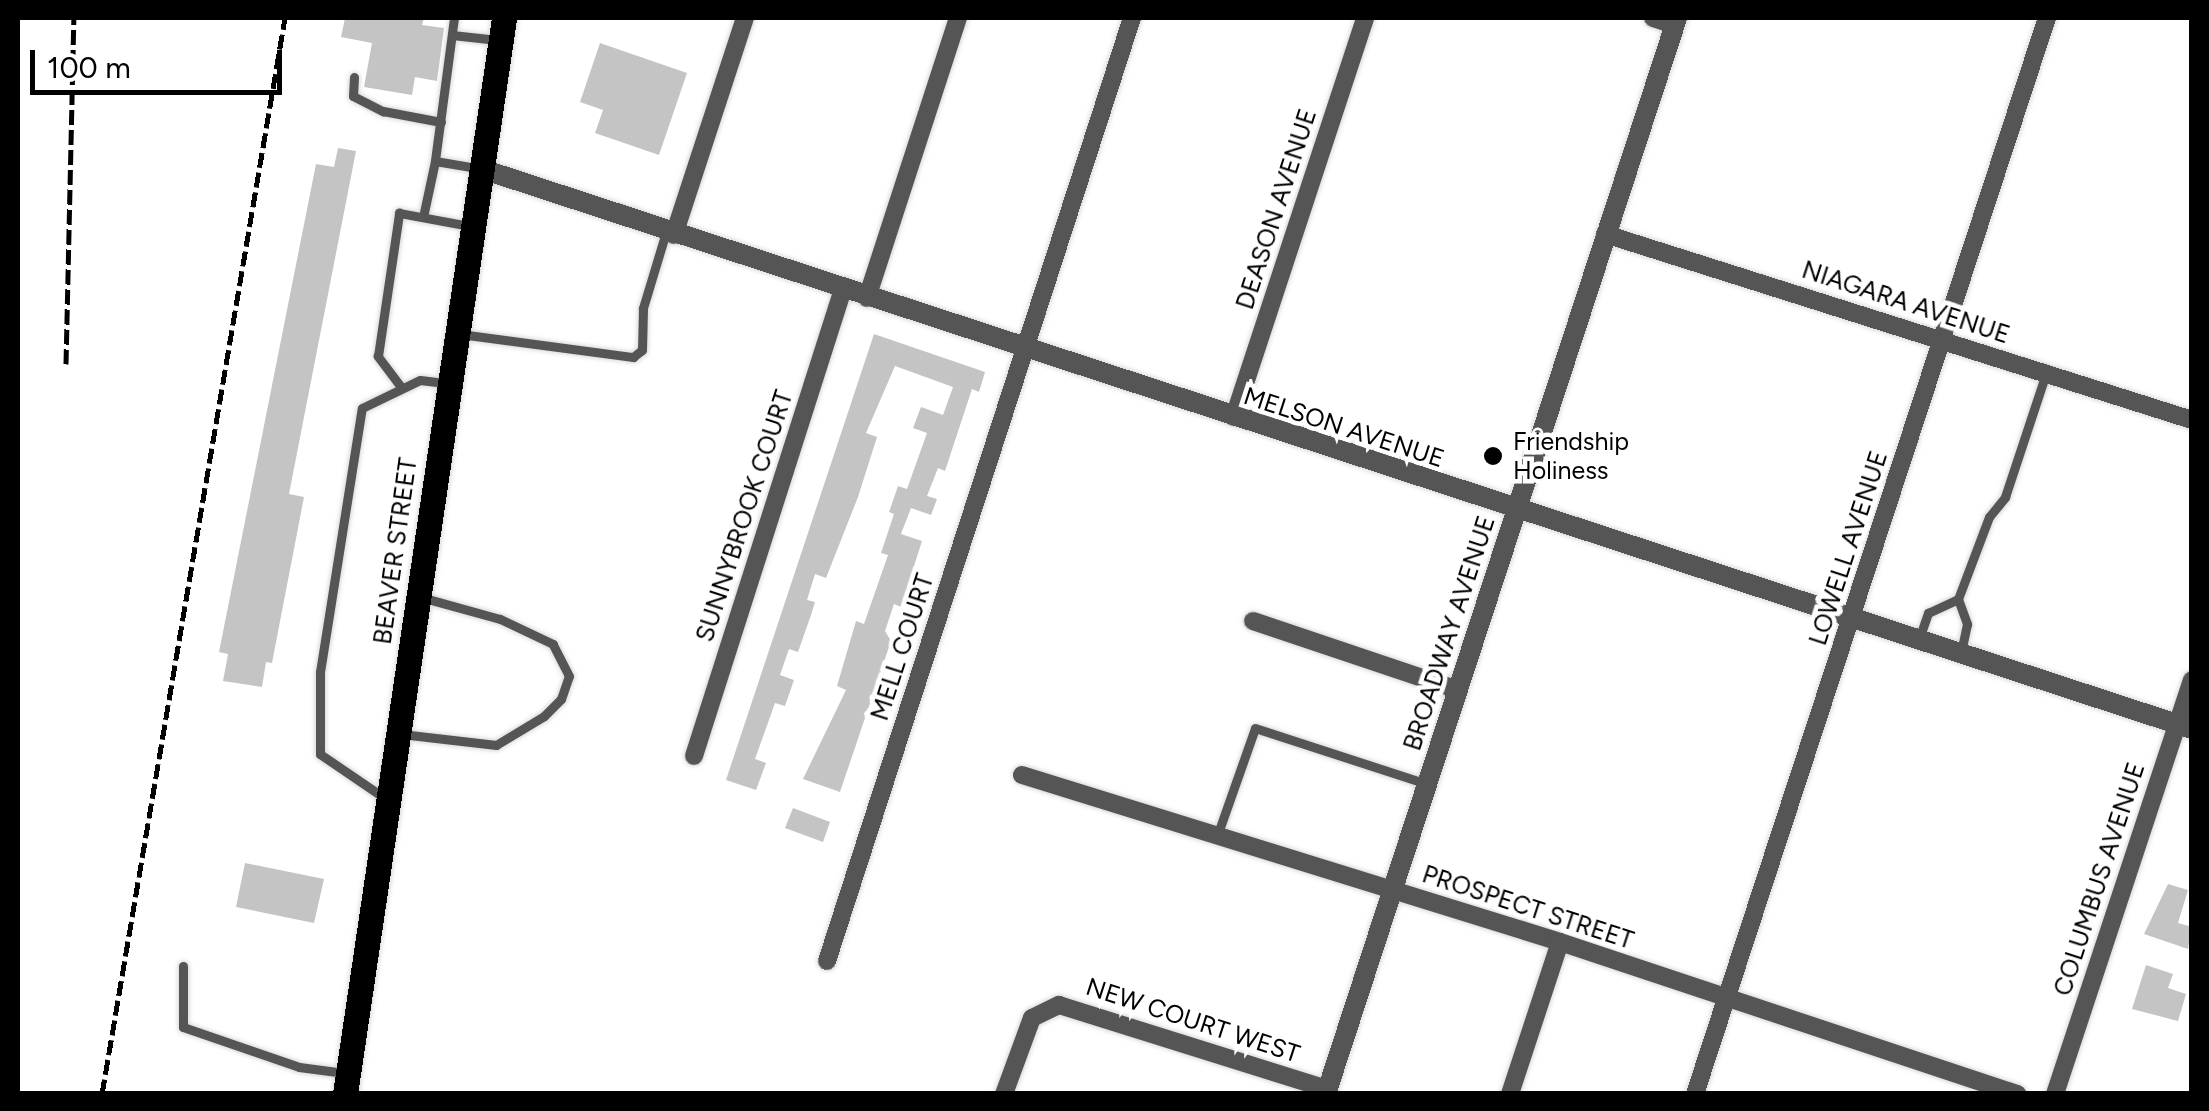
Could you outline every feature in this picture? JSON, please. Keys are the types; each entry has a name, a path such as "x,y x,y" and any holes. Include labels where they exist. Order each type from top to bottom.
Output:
{"main road":[{"name":"BEAVER STREET","path":"346,1083 502,29"}],"street":[{"path":"670,234 744,18"},
{"path":"866,298 958,18"},
{"name":"MELL COURT","path":"826,961 1132,18"},
{"name":"DEASON AVENUE","path":"1234,417 1365,18"},
{"path":"1653,18 1676,21"},
{"name":"LOWELL AVENUE","path":"1695,1094 2047,18"},
{"name":"BROADWAY AVENUE","path":"1326,1091 1676,21"},
{"name":"MELSON AVENUE","path":"482,169 670,234 2184,726"},
{"name":"NIAGARA AVENUE","path":"1606,234 2192,420"},
{"name":"SUNNYBROOK COURT","path":"694,756 843,290"},
{"path":"1253,621 1458,690"},
{"name":"COLUMBUS AVENUE","path":"2055,1094 2184,726 2192,680"},
{"name":"PROSPECT STREET","path":"1022,776 1560,942 2017,1094"},
{"path":"1510,1094 1560,942"},
{"name":"NEW COURT WEST","path":"1004,1094 1024,1032 1043,1009 1075,1006 1326,1091"}],"lane":[{"path":"423,218 436,161 454,18"},
{"path":"452,35 502,29"},
{"path":"354,77 354,96 383,111 440,122"},
{"path":"436,161 482,169"},
{"path":"401,387 378,356 399,213 473,226"},
{"path":"457,334 633,357 642,350 643,308 670,234"},
{"path":"1961,653 1967,624 1958,599 1989,517 2005,497 2046,374"},
{"path":"388,800 320,754 320,672 362,408 420,380 450,383"},
{"path":"398,733 496,745 544,716 561,699 569,676 553,644 500,619 418,597"},
{"path":"1918,639 1928,613 1958,599"},
{"path":"1217,836 1255,728 1427,784"},
{"path":"183,966 183,1027 346,1083"}],"building":[{"path":"345,18 424,18 422,25 444,28 437,81 415,77 412,95 364,87 372,43 341,37"},
{"path":"600,43 687,73 659,155 595,133 603,110 580,102"},
{"path":"338,148 356,151 289,494 304,497 272,663 266,662 262,687 223,681 228,654 219,652 316,164 334,167"},
{"path":"874,334 985,372 979,392 972,389 945,471 938,468 927,496 937,499 931,515 911,508 901,534 922,541 901,607 894,604 885,631 891,641 840,792 803,779 846,690 837,686 856,621 864,624 888,555 881,553 894,514 889,512 898,486 907,489 927,433 913,428 921,407 943,415 953,387 895,366 866,433 877,437 858,497 826,578 815,574 807,600 815,602 811,615 798,652 789,649 780,675 794,680 785,706 775,703 755,759 766,763 756,790 726,780"},
{"path":"793,808 830,822 823,842 785,828"},
{"path":"245,863 324,879 314,923 236,907"},
{"path":"2168,884 2188,890 2178,923 2192,927 2188,949 2144,934"},
{"path":"2146,965 2173,974 2168,988 2186,994 2178,1021 2132,1009"}],"railway":[{"path":"66,364 74,18"},
{"path":"102,1094 285,18"}],"place":[{"name":"Friendship Holiness","path":"1493,456"}]}
